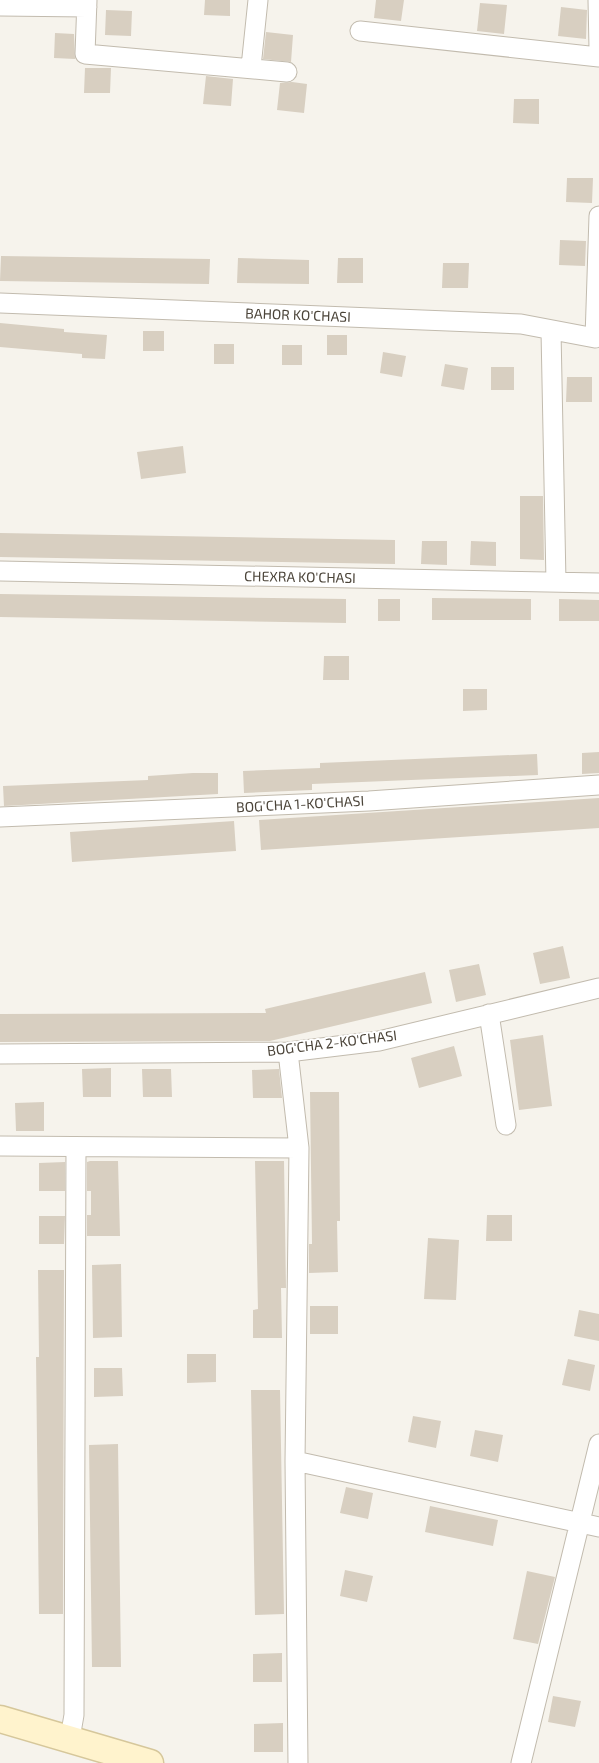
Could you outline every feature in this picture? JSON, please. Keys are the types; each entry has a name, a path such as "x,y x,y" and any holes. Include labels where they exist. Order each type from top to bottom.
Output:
{"main road":[{"path":"0,1719 70,1738 108,1757 150,1763"}],"street":[{"path":"251,67 258,0"},
{"path":"598,0 599,48"},
{"path":"0,6 87,3 85,54 251,67 287,72"},
{"path":"360,31 599,57"},
{"name":"BAHOR KO'CHASI","path":"0,303 521,324 595,338 599,216"},
{"path":"550,331 556,582"},
{"name":"CHEXRA KO'CHASI","path":"0,571 599,583"},
{"name":"BOG'CHA 1-KO'CHASI","path":"0,817 369,801 599,785"},
{"name":"BOG'CHA 2-KO'CHASI","path":"0,1054 288,1052 379,1041 599,988"},
{"path":"489,1014 506,1125"},
{"path":"288,1052 299,1148 295,1461 298,1763"},
{"path":"0,1146 299,1148"},
{"path":"70,1738 74,1715 76,1146"},
{"path":"522,1763 578,1523 599,1444"},
{"path":"295,1461 599,1527"}],"building":[{"path":"205,0 230,0 230,16 204,15"},
{"path":"376,0 404,0 401,21 374,18"},
{"path":"480,3 507,5 504,34 477,31"},
{"path":"561,7 587,10 586,39 558,36"},
{"path":"106,10 132,11 131,36 105,35"},
{"path":"266,32 293,35 291,62 263,59"},
{"path":"55,33 74,34 75,59 54,58"},
{"path":"85,68 111,68 110,93 84,93"},
{"path":"206,76 233,79 231,106 203,104"},
{"path":"280,83 307,84 304,113 277,110"},
{"path":"514,99 539,99 539,124 513,123"},
{"path":"567,178 593,178 592,203 566,202"},
{"path":"560,240 586,241 585,266 559,265"},
{"path":"1,256 210,259 209,284 0,281"},
{"path":"238,258 309,260 309,284 237,283"},
{"path":"338,258 363,258 363,283 337,283"},
{"path":"443,263 469,263 468,288 442,288"},
{"path":"0,323 64,329 64,332 107,335 105,359 82,358 82,354 0,347"},
{"path":"143,331 164,331 164,351 143,351"},
{"path":"327,335 347,335 347,355 327,355"},
{"path":"214,344 234,344 234,364 214,364"},
{"path":"282,345 302,345 302,365 282,365"},
{"path":"383,352 406,356 402,377 380,373"},
{"path":"445,364 468,368 464,390 441,386"},
{"path":"491,367 514,367 514,390 491,390"},
{"path":"567,377 592,377 592,402 566,402"},
{"path":"183,446 186,473 141,479 137,452"},
{"path":"520,496 543,496 544,560 520,559"},
{"path":"0,533 395,540 395,564 0,557"},
{"path":"422,541 447,541 447,565 421,564"},
{"path":"471,541 496,542 496,566 470,565"},
{"path":"0,594 346,599 346,623 0,617"},
{"path":"432,598 531,599 531,620 432,620"},
{"path":"378,599 400,599 400,621 378,621"},
{"path":"559,599 599,600 599,621 559,621"},
{"path":"324,656 349,656 349,680 323,680"},
{"path":"463,689 487,689 487,710 463,711"},
{"path":"599,752 599,773 582,774 582,753"},
{"path":"537,754 538,775 312,784 312,790 244,793 243,771 320,768 320,763"},
{"path":"218,773 218,794 4,806 3,786 148,780 148,776"},
{"path":"599,798 599,828 261,850 259,820"},
{"path":"234,821 236,851 72,862 70,832"},
{"path":"563,946 570,978 540,984 533,953"},
{"path":"479,964 486,995 456,1002 449,970"},
{"path":"425,972 432,1003 270,1041 0,1042 0,1014 266,1013 265,1009"},
{"path":"543,1035 552,1106 519,1110 510,1040"},
{"path":"454,1046 462,1076 419,1088 411,1058"},
{"path":"111,1068 111,1097 83,1097 82,1069"},
{"path":"142,1069 171,1069 172,1097 143,1097"},
{"path":"279,1069 282,1098 253,1098 252,1070"},
{"path":"310,1092 339,1092 340,1221 337,1221 338,1272 309,1273 309,1244 312,1244"},
{"path":"44,1102 44,1131 16,1131 15,1103"},
{"path":"118,1161 120,1236 87,1236 87,1215 91,1215 91,1191 87,1191 87,1162"},
{"path":"255,1161 284,1161 286,1288 281,1288 282,1338 253,1338 253,1310 258,1309"},
{"path":"65,1162 65,1191 39,1191 39,1163"},
{"path":"487,1215 512,1215 512,1241 486,1241"},
{"path":"39,1216 65,1216 64,1244 39,1244"},
{"path":"428,1238 459,1240 456,1300 424,1299"},
{"path":"121,1264 122,1337 93,1338 92,1265"},
{"path":"38,1270 64,1270 63,1614 39,1614 36,1357 39,1357"},
{"path":"310,1306 338,1306 338,1334 310,1334"},
{"path":"579,1310 599,1314 599,1341 574,1336"},
{"path":"187,1354 216,1354 216,1382 187,1383"},
{"path":"568,1359 595,1365 590,1391 562,1385"},
{"path":"94,1368 122,1368 123,1396 94,1397"},
{"path":"251,1390 280,1390 284,1614 255,1615"},
{"path":"413,1416 441,1421 436,1448 408,1442"},
{"path":"475,1430 503,1435 498,1462 470,1456"},
{"path":"118,1444 121,1667 92,1667 89,1445"},
{"path":"346,1487 373,1493 368,1519 340,1513"},
{"path":"430,1506 498,1520 493,1546 425,1532"},
{"path":"345,1570 373,1576 367,1602 340,1596"},
{"path":"527,1571 555,1577 538,1644 513,1639"},
{"path":"282,1653 282,1682 253,1682 253,1654"},
{"path":"553,1696 581,1701 575,1727 548,1722"},
{"path":"283,1723 283,1752 254,1752 254,1724"}]}
